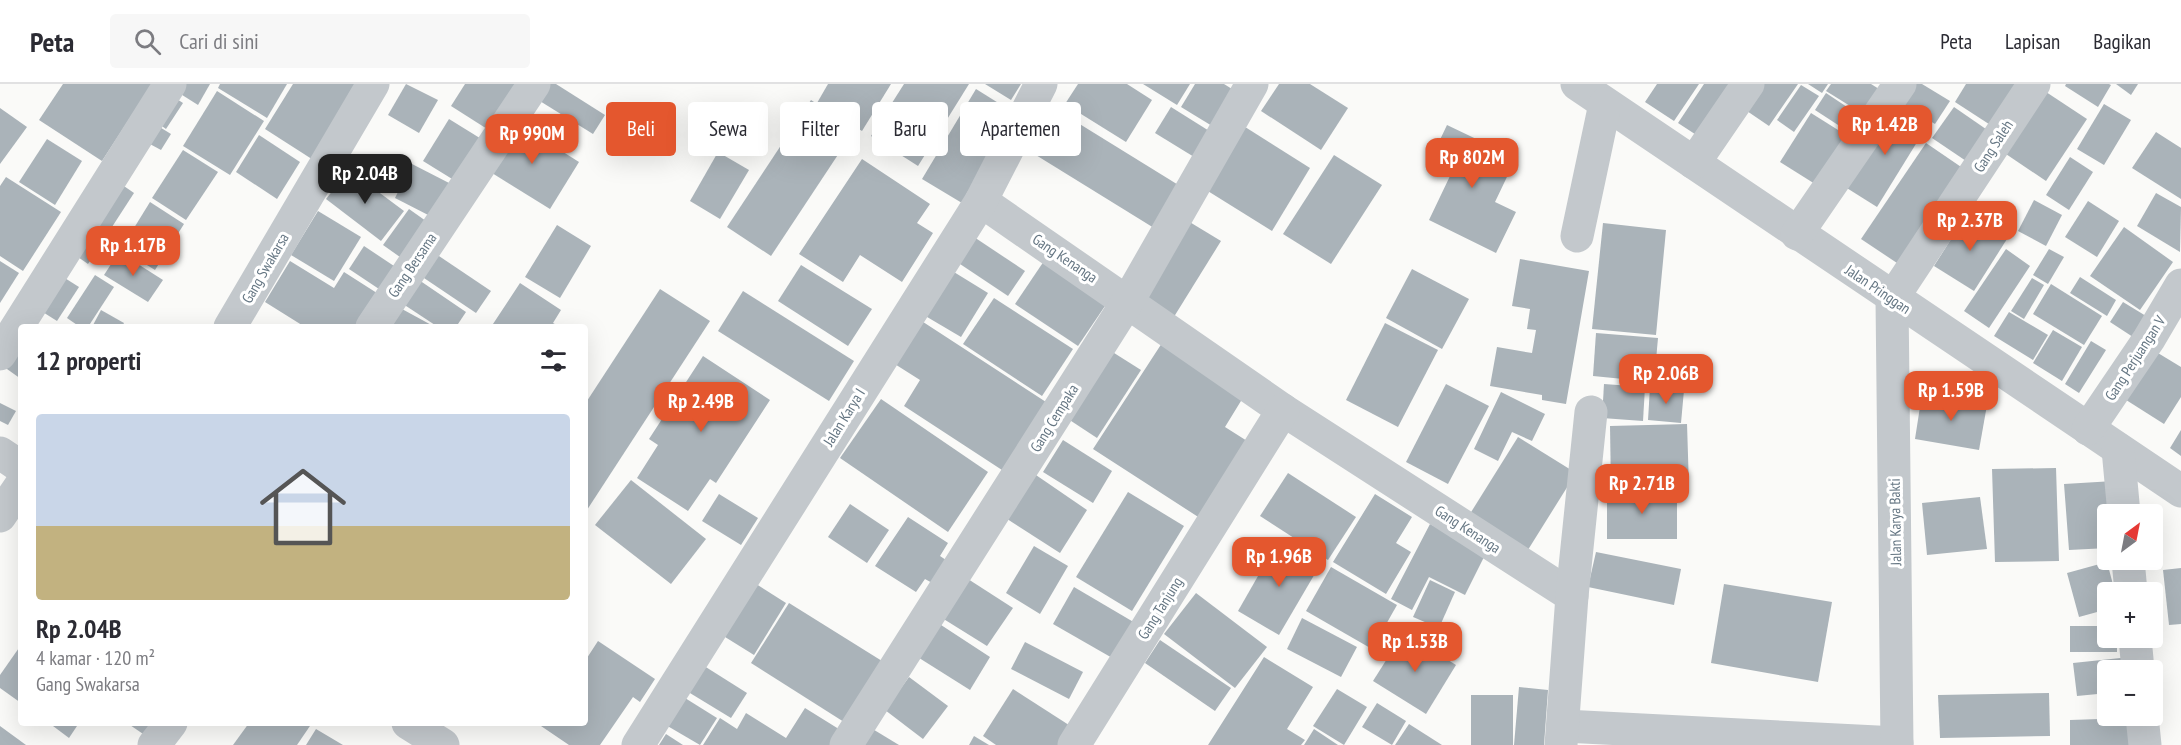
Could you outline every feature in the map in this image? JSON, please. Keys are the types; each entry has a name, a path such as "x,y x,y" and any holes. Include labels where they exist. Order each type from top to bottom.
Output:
{"street":[{"path":"19,324 170,84"},
{"name":"Gang Swakarsa","path":"232,324 373,84"},
{"name":"Gang Bersama","path":"374,324 534,84"},
{"name":"Jalan Karya I","path":"638,745 981,201 1041,84"},
{"name":"Gang Cempaka","path":"846,745 1128,301 1252,84"},
{"name":"Jalan Pringgan","path":"1577,84 2181,490"},
{"path":"1694,163 1748,84"},
{"path":"1797,234 1900,84"},
{"name":"Gang Saleh","path":"1893,298 2034,84"},
{"path":"1577,236 1605,104"},
{"name":"Gang Kenanga","path":"981,201 1283,410 1572,596"},
{"name":"Gang Perjuangan V","path":"2088,429 2149,339 2181,285"},
{"name":"Jalan Karya Bakti","path":"1893,298 1897,744"},
{"path":"0,354 18,325"},
{"name":"Gang Tanjung","path":"1074,745 1283,410"},
{"path":"1591,412 1572,596 1562,736 1897,744"},
{"path":"2118,449 2123,504"},
{"path":"0,453 18,465"},
{"path":"0,516 18,489"},
{"path":"154,745 169,726"},
{"path":"413,726 443,745"},
{"path":"2143,726 2145,745"}],"building":[{"path":"63,84 152,84 102,161 39,120"},
{"path":"185,84 210,84 198,105 179,93"},
{"path":"220,84 287,84 267,118 218,88"},
{"path":"293,84 367,84 318,163 265,129"},
{"path":"406,84 438,100 419,133 388,115"},
{"path":"465,84 526,84 495,134 451,106"},
{"path":"544,84 556,84 605,115 593,134 535,98"},
{"path":"828,84 891,84 880,102 872,102 872,115 862,131 860,130 860,102 818,102"},
{"path":"904,84 969,84 948,118 948,102 893,102"},
{"path":"985,84 1021,84 1011,100"},
{"path":"1078,84 1127,84 1152,100 1126,142 1081,114 1081,102 1066,102"},
{"path":"1143,84 1190,84 1177,105"},
{"path":"1195,84 1224,84 1240,94 1217,129 1181,107"},
{"path":"1279,84 1310,84 1348,108 1321,150 1261,111"},
{"path":"1657,84 1699,84 1674,121 1645,102"},
{"path":"1704,84 1741,84 1704,140 1678,123"},
{"path":"1760,84 1798,84 1769,126 1744,109"},
{"path":"1808,84 1828,84 1822,93"},
{"path":"1831,84 1871,84 1879,89 1863,114 1826,91"},
{"path":"1908,84 1922,84 1950,101 1935,124 1897,101"},
{"path":"1966,84 2024,84 1995,128 1955,102"},
{"path":"2066,84 2111,85 2098,107 2065,86"},
{"path":"2116,84 2138,84 2131,95"},
{"path":"1801,85 1819,96 1794,132 1777,120"},
{"path":"2040,88 2087,119 2046,181 2000,150"},
{"path":"976,89 997,102 968,102"},
{"path":"217,91 264,121 230,175 183,146"},
{"path":"1826,93 1865,119 1855,136 1815,110"},
{"path":"169,94 183,103 166,129 152,119"},
{"path":"1893,104 1927,126 1877,207 1842,185"},
{"path":"2104,104 2131,120 2104,165 2077,149"},
{"path":"1171,107 1214,134 1199,160 1155,133"},
{"path":"1954,107 1996,136 1975,167 1932,138"},
{"path":"0,108 27,127 0,164"},
{"path":"1811,113 1854,140 1823,189 1780,162"},
{"path":"960,116 960,156 991,156 962,203 922,179 936,156 948,156 948,136"},
{"path":"449,119 483,140 457,182 423,161"},
{"path":"514,121 579,162 550,209 484,168"},
{"path":"1081,125 1180,186 1154,228 1037,156 1081,156"},
{"path":"1242,125 1310,168 1272,231 1203,188"},
{"path":"1447,125 1516,158 1495,202 1516,212 1496,253 1429,220 1450,176 1428,165"},
{"path":"158,126 171,134 161,150 148,143"},
{"path":"2156,132 2181,148 2181,199 2132,168"},
{"path":"259,135 300,162 277,199 236,172"},
{"path":"47,139 82,161 55,205 19,182"},
{"path":"1926,143 1967,171 1903,267 1861,239"},
{"path":"780,147 780,156 837,156 771,256 727,227"},
{"path":"183,150 218,172 186,220 152,198"},
{"path":"1334,155 1382,185 1331,264 1283,234"},
{"path":"716,156 725,156 749,170 720,219 690,201"},
{"path":"902,156 924,156 918,166"},
{"path":"2070,157 2093,172 2069,210 2046,195"},
{"path":"862,159 930,204 917,223 933,233 902,282 860,255 843,282 799,254"},
{"path":"412,164 451,184 434,218 395,198"},
{"path":"349,170 404,211 381,241 326,199"},
{"path":"6,177 61,212 23,271 0,256 0,186"},
{"path":"121,184 134,193 88,264 75,255"},
{"path":"2156,193 2181,207 2180,252 2137,226"},
{"path":"2034,200 2062,215 2046,246 2018,231"},
{"path":"2088,201 2119,221 2097,257 2065,237"},
{"path":"150,202 184,224 155,270 121,249"},
{"path":"409,209 433,226 407,262 383,245"},
{"path":"318,211 361,237 334,281 291,255"},
{"path":"1967,214 2007,239 1974,291 1934,266"},
{"path":"1183,218 1221,241 1172,320 1134,296"},
{"path":"1603,223 1666,230 1656,335 1592,329"},
{"path":"557,225 591,246 560,298 525,277"},
{"path":"2124,227 2173,262 2140,310 2090,276"},
{"path":"968,233 1025,271 1008,296 951,258"},
{"path":"364,246 394,266 379,289 349,269"},
{"path":"2006,249 2030,266 1989,328 1964,311"},
{"path":"2049,249 2064,257 2048,284 2033,275"},
{"path":"119,252 163,280 148,302 104,275"},
{"path":"433,252 491,291 476,313 418,274"},
{"path":"1520,259 1589,271 1566,404 1542,400 1542,395 1490,386 1497,347 1532,353 1536,330 1527,329 1530,309 1512,306"},
{"path":"0,261 19,273 0,303"},
{"path":"290,261 334,288 344,272 380,295 363,324 300,324 265,302"},
{"path":"1044,261 1107,303 1078,346 1015,304"},
{"path":"801,265 872,309 848,346 778,301"},
{"path":"949,269 988,293 961,337 922,314"},
{"path":"1412,269 1469,299 1442,349 1386,318"},
{"path":"60,275 79,287 57,321 38,309"},
{"path":"95,275 114,287 90,324 76,324 67,318"},
{"path":"2080,277 2116,300 2107,316 2070,293"},
{"path":"416,278 466,312 458,324 433,324 400,302"},
{"path":"2032,278 2044,285 2024,319 2011,311"},
{"path":"520,283 561,310 553,323 555,324 493,324"},
{"path":"2051,284 2102,316 2084,345 2033,314"},
{"path":"660,289 710,321 588,508 588,399"},
{"path":"743,291 854,361 829,401 718,331"},
{"path":"994,298 1073,349 1042,396 963,344"},
{"path":"2123,302 2146,316 2133,337 2110,322"},
{"path":"391,303 430,324 379,324"},
{"path":"101,310 124,323 124,324 94,324"},
{"path":"2009,312 2048,335 2033,360 1994,336"},
{"path":"917,318 1046,402 1002,470 904,406 920,380 890,361"},
{"path":"1385,323 1438,350 1398,427 1346,400"},
{"path":"2053,330 2082,347 2062,381 2033,363"},
{"path":"1596,333 1658,338 1654,382 1593,376"},
{"path":"18,335 18,377 0,364"},
{"path":"2091,341 2106,350 2079,393 2065,384"},
{"path":"1162,343 1244,396 1225,427 1255,446 1206,522 1093,449"},
{"path":"1103,346 1141,370 1097,438 1059,413"},
{"path":"2153,350 2181,367 2181,397 2164,424 2123,398"},
{"path":"703,356 770,400 716,483 710,479 688,511 637,478 658,445 649,439"},
{"path":"1446,384 1489,406 1448,484 1406,462"},
{"path":"1604,384 1645,387 1643,421 1602,418"},
{"path":"1650,387 1684,390 1681,423 1648,420"},
{"path":"1501,392 1545,414 1532,441 1512,432 1498,461 1474,449"},
{"path":"1922,394 1987,405 1979,450 1915,439"},
{"path":"881,399 988,472 948,532 840,458"},
{"path":"0,403 16,411 8,425 0,421"},
{"path":"1687,424 1689,488 1611,489 1610,426"},
{"path":"2181,430 2181,456 2170,448"},
{"path":"1518,437 1576,473 1526,553 1468,517"},
{"path":"1063,440 1112,471 1093,503 1043,472"},
{"path":"2056,468 2059,561 1995,562 1992,469"},
{"path":"1033,473 1087,510 1060,553 1004,517"},
{"path":"1288,473 1356,517 1328,560 1260,516"},
{"path":"631,480 706,539 671,584 595,525"},
{"path":"2114,481 2110,504 2097,504 2097,549 2069,550 2064,484"},
{"path":"1607,491 1677,491 1677,539 1607,539"},
{"path":"1128,492 1184,526 1132,611 1076,577"},
{"path":"719,494 758,518 741,545 702,521"},
{"path":"1375,494 1412,517 1396,543 1411,552 1386,594 1333,562"},
{"path":"1980,497 1987,549 1927,555 1922,503"},
{"path":"850,504 889,530 867,563 828,537"},
{"path":"908,517 948,543 940,556 949,562 934,584 925,579 916,592 875,566"},
{"path":"1430,524 1486,553 1465,595 1429,577 1412,610 1391,599"},
{"path":"1278,541 1320,565 1279,635 1238,611"},
{"path":"1034,546 1068,566 1040,614 1006,593"},
{"path":"1596,552 1681,569 1674,605 1588,587"},
{"path":"2097,565 2097,570 2109,570 2112,582 2097,582 2097,612 2079,617 2067,573"},
{"path":"1331,567 1397,605 1372,649 1306,611"},
{"path":"2181,568 2181,624 2169,625 2163,570"},
{"path":"968,579 1013,608 987,646 942,618"},
{"path":"750,580 786,603 754,655 717,632"},
{"path":"1430,580 1455,592 1439,628 1413,617"},
{"path":"1724,584 1832,602 1818,682 1711,663"},
{"path":"1074,587 1142,627 1121,663 1053,624"},
{"path":"1196,593 1267,647 1235,688 1164,634"},
{"path":"789,603 882,661 844,722 751,663"},
{"path":"1302,618 1357,647 1341,677 1287,649"},
{"path":"938,623 990,657 970,690 916,656"},
{"path":"2070,626 2097,626 2097,648 2117,648 2117,652 2070,652"},
{"path":"1404,632 1456,665 1426,714 1373,681"},
{"path":"1160,640 1231,688 1215,711 1145,663"},
{"path":"598,641 655,679 640,702 633,697 600,745 569,745 541,726 588,726 588,656"},
{"path":"1025,642 1083,672 1069,699 1011,669"},
{"path":"18,649 18,701 0,688 0,675"},
{"path":"1264,657 1313,687 1287,729 1305,740 1301,745 1208,745"},
{"path":"2130,657 2130,660 2102,660"},
{"path":"2097,660 2097,694 2077,696 2073,663"},
{"path":"701,664 747,693 731,718 685,690"},
{"path":"909,677 948,706 923,739 885,710"},
{"path":"1519,687 1548,690 1544,745 1514,745"},
{"path":"1013,689 1072,727 1060,745 996,745 983,736"},
{"path":"1337,689 1367,707 1344,745 1313,726"},
{"path":"677,693 717,718 700,745 659,721"},
{"path":"2049,693 2050,736 1940,738 1938,695"},
{"path":"1471,695 1513,695 1513,745 1471,745"},
{"path":"1377,703 1406,721 1392,745 1362,727"},
{"path":"805,708 842,731 833,745 703,745 720,718 737,729 746,713 786,738"},
{"path":"2097,719 2097,726 2129,726 2129,745 2070,745 2070,720"},
{"path":"1409,724 1442,745 1395,745"},
{"path":"866,725 899,745 854,745"},
{"path":"0,726 26,745 0,745"},
{"path":"53,726 77,726 69,738"},
{"path":"131,726 156,726 149,738"},
{"path":"247,726 310,726 297,745 233,745"},
{"path":"316,729 343,745 306,745"},
{"path":"1314,729 1338,745 1304,745"},
{"path":"666,734 683,745 659,745"},
{"path":"974,736 989,745 969,745"}]}
